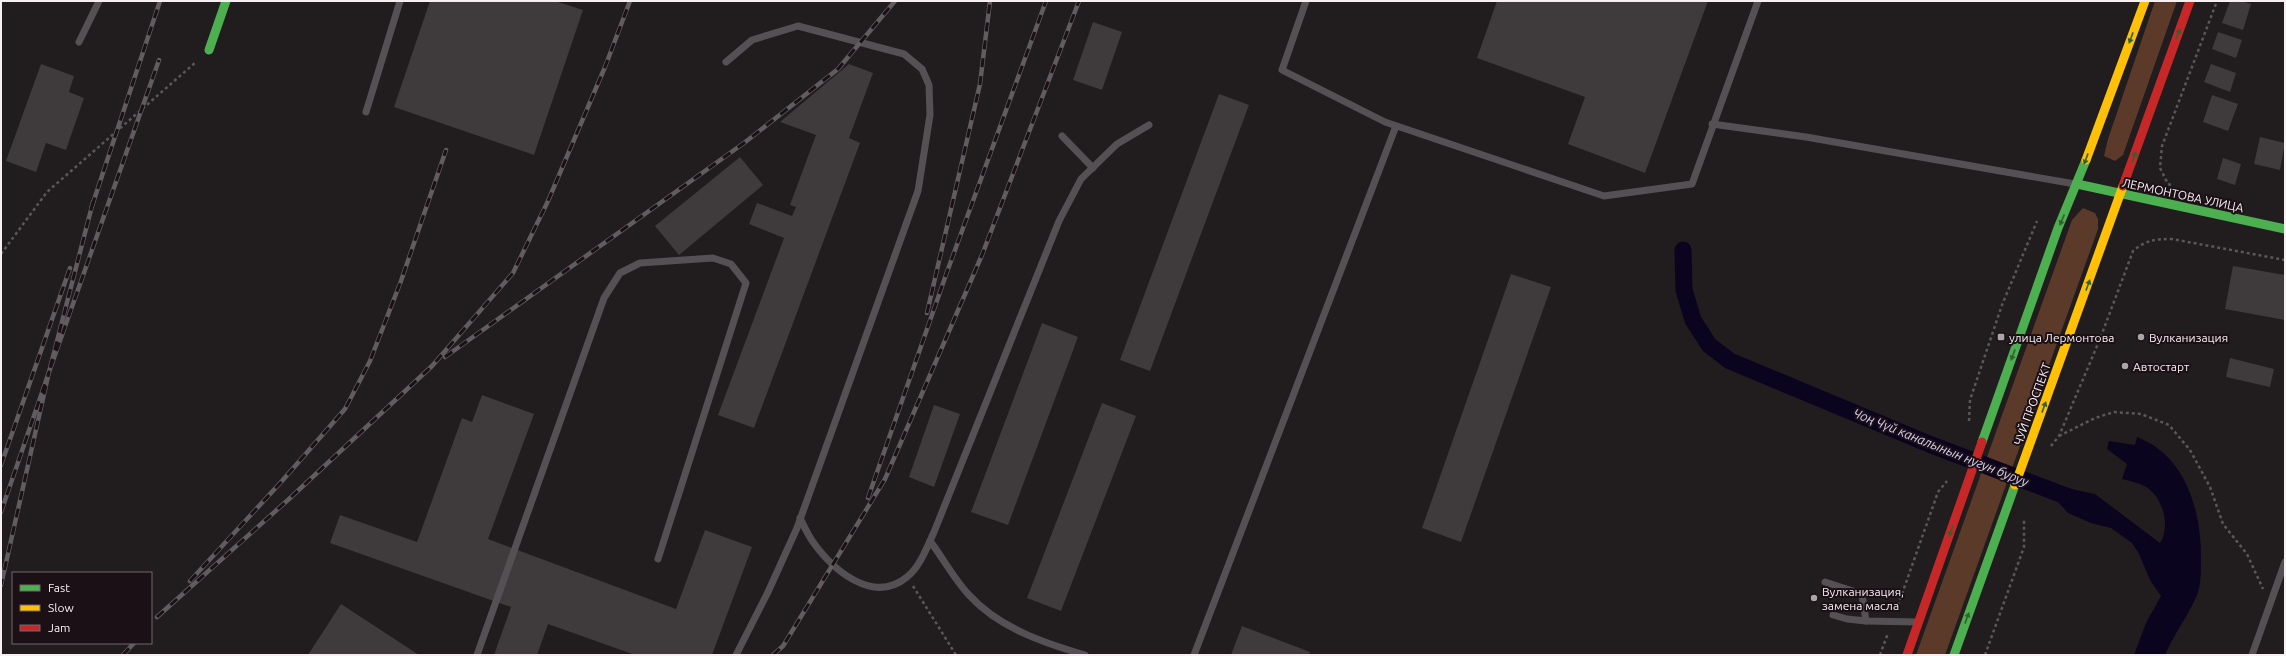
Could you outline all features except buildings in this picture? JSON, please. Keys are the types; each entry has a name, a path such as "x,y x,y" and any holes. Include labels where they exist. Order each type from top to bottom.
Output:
{"main road":[{"path":"209,50 226,1"},
{"path":"1907,655 2058,228 2077,184 2145,1"},
{"name":"ЧУЙ ПРОСПЕКТ","path":"1954,655 2190,1"},
{"name":"ЛЕРМОНТОВА УЛИЦА","path":"2077,184 2285,229"}],"lane":[{"path":"79,42 98,1"},
{"path":"366,112 400,1"},
{"path":"1306,1 1282,70 1396,126 1604,196 1692,184 1712,124 1758,1"},
{"path":"726,62 752,40 798,26 904,54 922,69 929,85 930,115 918,191 800,518 768,592 736,655"},
{"path":"1712,124 1806,137 2077,184"},
{"path":"800,518 813,542 849,579 874,587 889,586 907,577 923,555 930,540 1059,221 1081,179 1118,144 1148,125"},
{"path":"1194,655 1396,126"},
{"path":"1062,136 1093,168"},
{"path":"477,655 604,298 620,273 640,263 712,258 731,264 746,283 658,559"},
{"path":"930,540 969,595 994,617 1048,644 1085,655"},
{"path":"2252,655 2285,562"},
{"path":"1826,582 1862,594 1866,621"},
{"path":"1833,615 1847,619 1866,621 1919,622"}],"path":[{"path":"2174,186 2168,184 2160,168 2162,146 2217,1"},
{"path":"1,254 47,192 209,50"},
{"path":"1970,424 1968,417 1973,392 2002,305 2037,221"},
{"path":"2046,452 2059,436 2100,339 2133,251 2143,242 2156,239 2172,239 2285,260"},
{"path":"2059,436 2095,418 2114,412 2141,414 2169,426 2190,450 2210,487 2223,524 2247,554 2270,604"},
{"path":"1880,655 1938,492 1949,480"},
{"path":"1985,655 2024,547 2024,510"},
{"path":"907,577 956,655"}],"shaded area":[{"path":"2155,1 2177,1 2123,155 2115,161 2104,156 2108,139"},
{"path":"2083,208 2095,213 2098,219 2098,229 1945,655 1916,655 2072,220"},
{"path":"2137,437 2154,446 2168,458 2179,472 2188,488 2194,506 2201,543 2201,566 2198,591 2165,655 2134,655 2146,623 2161,596 2150,580 2139,554 2132,543 2111,528 2091,523 2068,513 2057,501 2057,486 2095,494 2160,543 2165,529 2164,513 2161,505 2152,492 2146,487 2122,479 2127,464 2107,449 2109,441 2135,445"}],"waterway":[{"name":"Чоң Чүй каналынын нугун буруу","path":"1683,250 1684,290 1693,320 1709,345 1730,361 1929,444 2079,501"}],"railway":[{"path":"92,206 160,1"},
{"path":"157,617 289,499 432,366 513,273 548,201 605,67 630,1"},
{"path":"445,357 744,143 838,69 895,1"},
{"path":"927,313 980,84 990,1"},
{"path":"868,498 947,272 1046,1"},
{"path":"773,655 783,646 885,479 982,255 1079,1"},
{"path":"93,202 49,372 159,60"},
{"path":"190,581 282,481 345,409 370,361 401,281 446,150"},
{"path":"1,465 70,268"},
{"path":"1,512 49,372 1,585"},
{"path":"123,655 133,644"}],"traffic: fast":[{"path":"209,50 226,1"},
{"path":"1982,442 2058,228 2086,160"},
{"path":"2077,184 2285,229"},
{"path":"1954,655 2015,485"}],"traffic: slow":[{"path":"2086,160 2145,1"},
{"path":"2015,485 2123,186"}],"traffic: jam":[{"path":"2123,186 2190,1"},
{"path":"1907,655 1982,442"}],"place":[{"name":"улица Лермонтова","path":"2001,337"},
{"name":"Вулканизация","path":"2141,337"},
{"name":"Автостарт","path":"2125,366"},
{"name":"Вулканизация, замена масла","path":"1814,598"}]}
